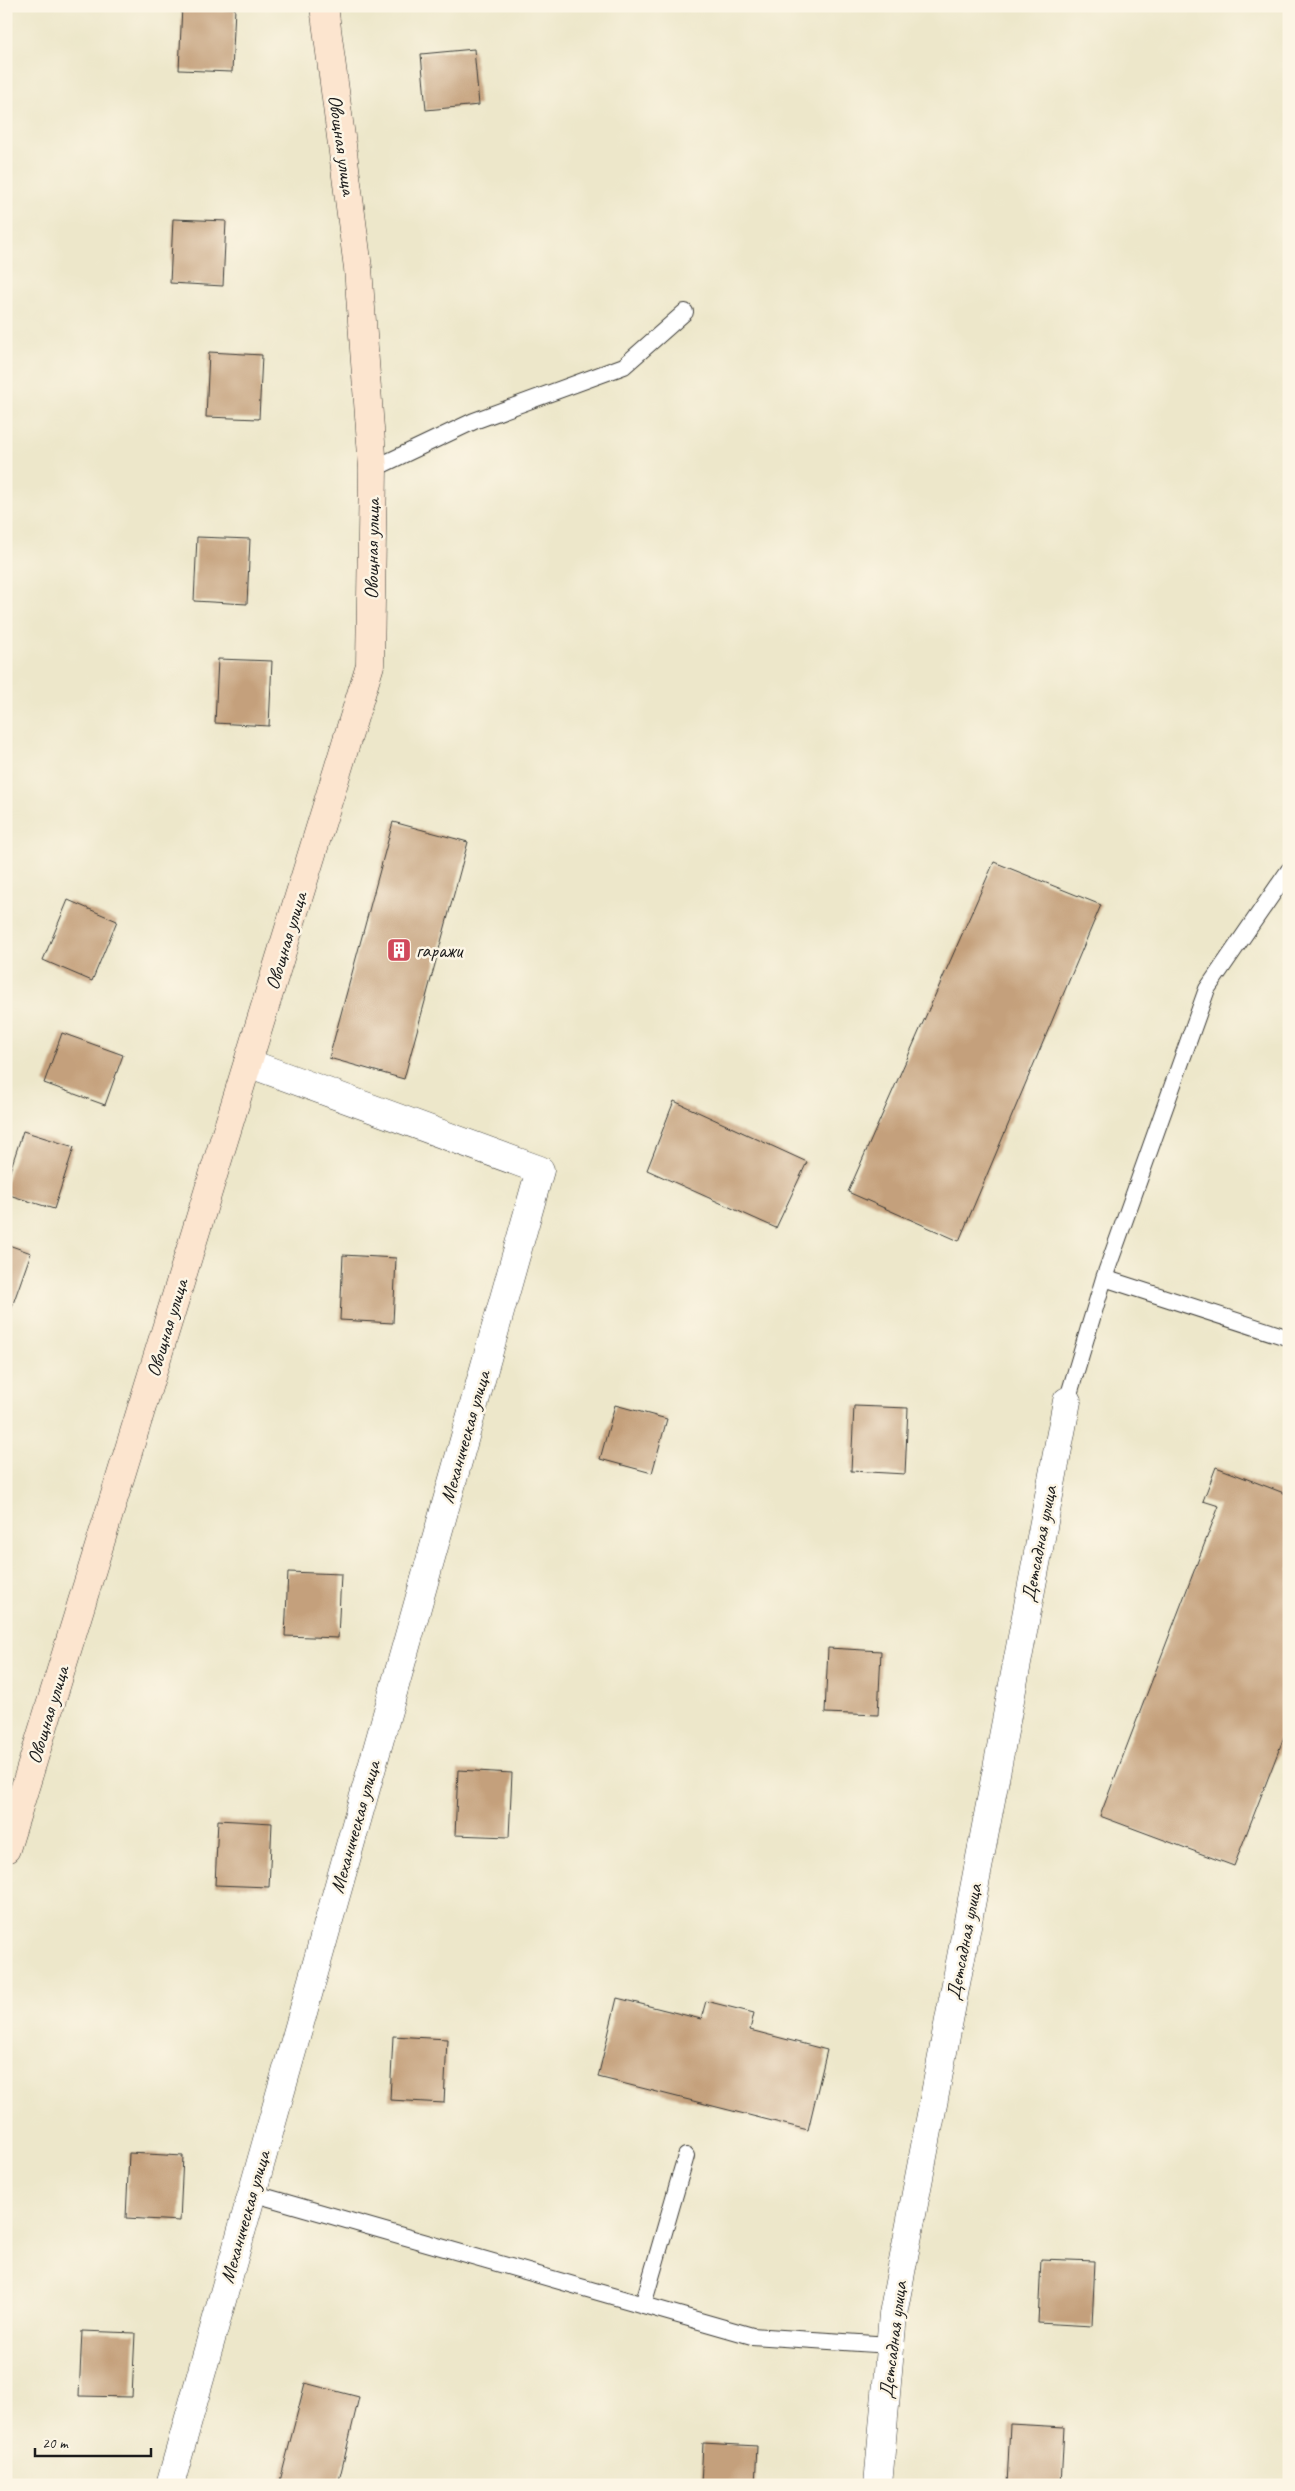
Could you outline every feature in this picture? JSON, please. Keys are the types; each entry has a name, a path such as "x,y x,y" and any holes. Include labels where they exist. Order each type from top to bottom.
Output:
{"street":[{"name":"Овощная улица","path":"6,1849 370,665 374,469 358,268 324,6"},
{"name":"Механическая улица","path":"170,2485 540,1170 248,1063"},
{"name":"Детсадная улица","path":"878,2485 893,2314 1066,1401"}],"lane":[{"path":"374,469 474,421 624,366 685,312"},
{"path":"1066,1401 1104,1278 1206,989 1289,870"},
{"path":"1104,1278 1289,1338"},
{"path":"642,2305 686,2156"},
{"path":"252,2194 752,2336 890,2344"}],"building":[{"path":"182,6 235,8 232,72 179,70"},
{"path":"474,49 479,105 426,110 421,54"},
{"path":"173,219 226,221 223,286 170,283"},
{"path":"209,352 262,355 259,419 206,417"},
{"path":"197,537 250,539 247,604 194,601"},
{"path":"218,659 272,661 269,726 215,723"},
{"name":"гаражи","path":"393,822 468,842 404,1079 329,1058"},
{"path":"994,862 1101,905 959,1241 848,1192"},
{"path":"68,900 117,921 92,981 43,960"},
{"path":"62,1033 123,1055 105,1105 44,1083"},
{"path":"674,1101 807,1162 776,1228 647,1170"},
{"path":"23,1131 74,1147 54,1209 6,1194 6,1183"},
{"path":"6,1244 31,1253 9,1315 6,1314"},
{"path":"343,1255 396,1258 393,1323 340,1320"},
{"path":"6,1345 10,1346 7,1361 6,1361"},
{"path":"615,1405 667,1419 652,1473 600,1459"},
{"path":"854,1406 908,1408 905,1474 851,1471"},
{"path":"1216,1467 1289,1495 1289,1724 1234,1866 1100,1816 1219,1506 1203,1501"},
{"path":"288,1572 341,1574 338,1638 285,1636"},
{"path":"828,1648 881,1651 878,1715 825,1713"},
{"path":"458,1770 512,1773 509,1837 455,1835"},
{"path":"218,1820 272,1823 269,1887 215,1885"},
{"path":"617,1998 701,2019 706,2001 754,2013 750,2030 827,2050 808,2130 598,2077"},
{"path":"393,2036 447,2039 444,2103 390,2100"},
{"path":"129,2153 183,2156 180,2221 126,2218"},
{"path":"1041,2259 1095,2261 1092,2326 1038,2323"},
{"path":"82,2331 135,2333 132,2397 79,2396"},
{"path":"305,2383 359,2397 338,2485 279,2485"},
{"path":"1010,2424 1064,2427 1061,2485 1007,2485"},
{"path":"703,2443 757,2446 755,2485 701,2485"}],"place":[{"name":"гаражи","path":"399,950"}]}
